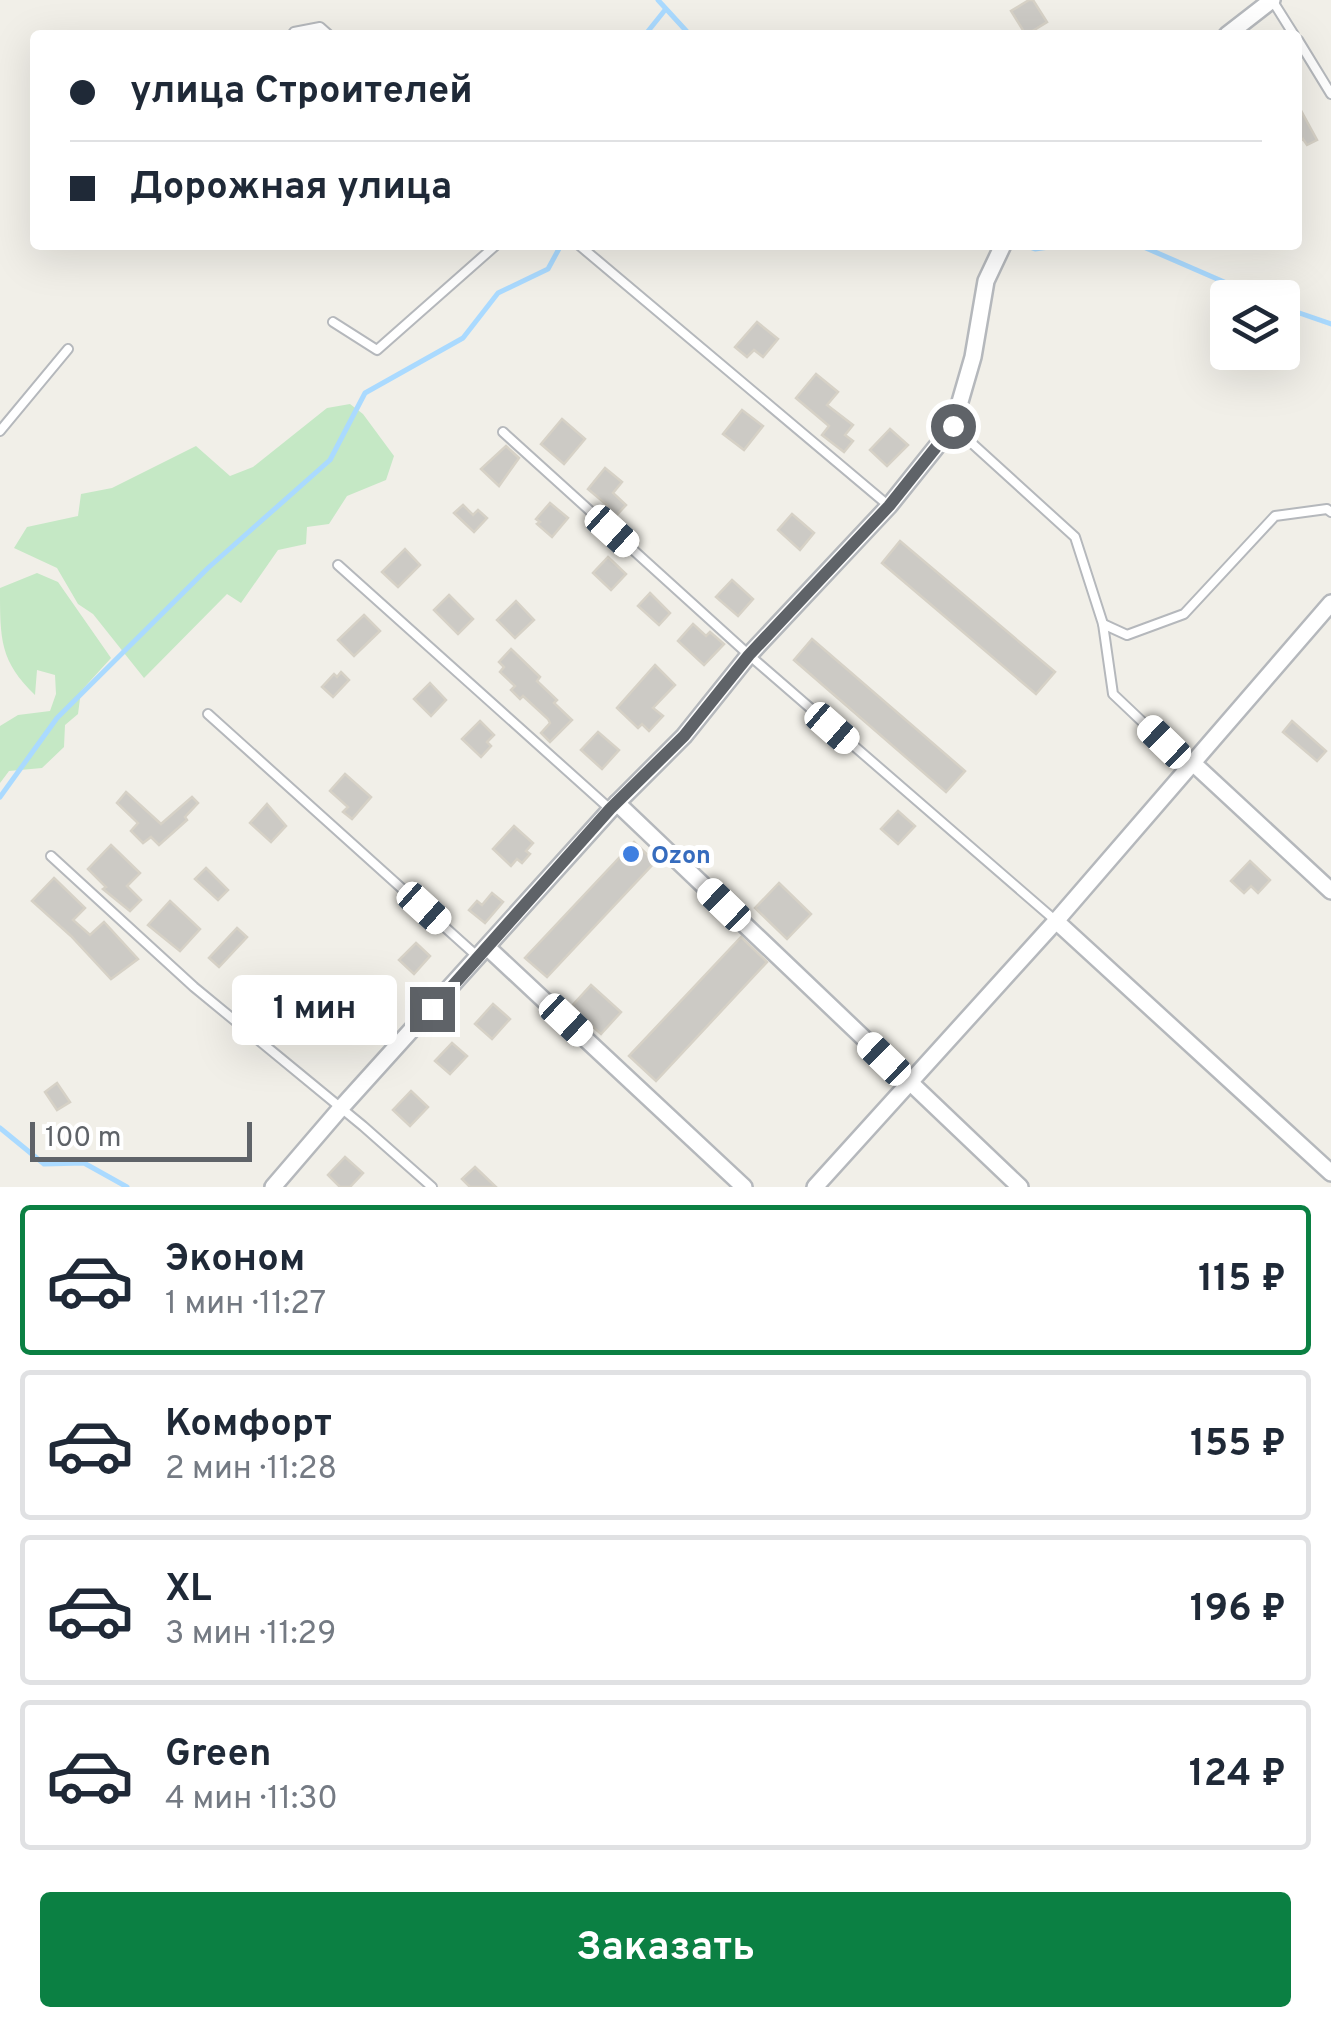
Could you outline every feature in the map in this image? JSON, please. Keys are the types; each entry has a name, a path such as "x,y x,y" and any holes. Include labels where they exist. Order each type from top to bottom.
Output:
{"street":[{"path":"1234,30 1272,0"},
{"path":"273,1187 614,806 684,736 749,655 889,506 953,426 974,357 986,281 1001,250"},
{"path":"814,1187 1056,922 1331,602"},
{"path":"1192,765 1331,891"},
{"path":"614,806 1020,1187"},
{"path":"1056,922 1331,1173"},
{"path":"483,952 744,1187"}],"lane":[{"path":"1272,0 1291,30"},
{"path":"1302,48 1331,94"},
{"path":"333,322 377,350 490,250"},
{"path":"585,250 889,506"},
{"path":"0,431 68,348"},
{"path":"953,426 1076,537 1103,624 1113,694 1192,765"},
{"path":"504,432 749,655 1056,922"},
{"path":"1103,624 1127,635 1184,614 1275,516 1326,509 1331,512"},
{"path":"338,565 614,806"},
{"path":"208,714 483,952"},
{"path":"51,856 194,987 432,1187"}],"green space":[{"path":"350,404 363,414 394,456 386,480 347,496 329,524 307,527 306,544 278,550 241,603 227,594 144,678 93,614 78,604 57,568 14,548 27,527 78,516 81,494 112,488 196,446 230,476 253,467 327,408"},
{"path":"37,573 58,582 111,658 81,691 78,714 65,725 64,747 42,768 9,771 0,783 0,726 18,715 50,711 56,694 55,675 37,670 35,695 23,683 9,660 2,636 0,588"}],"building":[{"path":"1033,0 1047,22 1034,30 1023,30 1011,11"},
{"path":"1302,112 1317,140 1307,145 1303,139"},
{"path":"757,322 778,339 763,357 754,350 747,357 735,347"},
{"path":"816,374 838,392 827,405 853,425 845,435 853,441 844,452 822,435 829,426 796,398"},
{"path":"742,410 763,426 744,450 723,434"},
{"path":"562,419 585,439 564,464 541,444"},
{"path":"890,429 908,445 887,466 870,450"},
{"path":"506,446 519,458 499,486 481,469"},
{"path":"605,468 622,482 613,493 626,505 612,520 602,510 607,505 588,489"},
{"path":"550,503 568,518 552,537 536,519"},
{"path":"463,505 473,515 478,510 487,518 474,532 454,513"},
{"path":"792,514 814,533 800,550 778,530"},
{"path":"900,541 1055,672 1036,694 882,563"},
{"path":"405,549 420,565 398,587 382,572"},
{"path":"608,557 626,574 611,590 593,573"},
{"path":"732,580 753,599 738,616 716,597"},
{"path":"650,593 670,613 659,625 638,606"},
{"path":"449,595 473,619 458,634 434,610"},
{"path":"516,601 534,620 515,638 497,620"},
{"path":"364,615 380,631 354,656 338,640"},
{"path":"693,624 706,636 710,632 724,644 704,665 678,641"},
{"path":"812,639 965,771 946,792 794,660"},
{"path":"511,649 540,677 537,681 572,720 550,742 541,733 550,723 548,719 523,696 520,699 511,690 515,686 500,672 504,667 499,662"},
{"path":"655,665 675,685 653,708 663,716 649,731 642,724 638,728 617,708"},
{"path":"341,672 349,680 333,697 322,687"},
{"path":"430,683 446,700 431,716 414,699"},
{"path":"480,721 494,735 487,742 491,746 481,757 462,739"},
{"path":"1292,721 1326,751 1317,761 1283,732"},
{"path":"598,732 619,750 602,769 581,750"},
{"path":"345,774 371,797 352,819 343,812 348,807 330,791"},
{"path":"126,792 161,824 192,797 198,803 185,817 187,820 159,845 151,837 143,843 131,831 138,823 117,803"},
{"path":"267,804 286,826 271,842 250,823"},
{"path":"898,811 915,826 898,844 881,829"},
{"path":"514,826 533,843 522,863 517,859 511,866 493,849"},
{"path":"634,842 655,862 547,977 525,958"},
{"path":"111,845 140,873 127,886 141,900 130,911 103,889 106,887 88,869"},
{"path":"1250,861 1270,880 1258,893 1251,886 1244,893 1231,881"},
{"path":"206,868 228,890 218,900 195,879"},
{"path":"54,878 85,908 73,920 90,935 104,922 138,959 111,979 32,901"},
{"path":"779,883 811,914 787,939 755,908"},
{"path":"492,893 503,902 485,923 469,910 477,901 482,905"},
{"path":"170,901 200,929 180,951 148,925"},
{"path":"237,928 247,937 219,967 209,958"},
{"path":"741,937 767,962 656,1081 629,1056"},
{"path":"416,943 430,956 414,974 399,960"},
{"path":"375,983 393,1000 371,1022 353,1006"},
{"path":"591,985 621,1012 601,1034 571,1007"},
{"path":"493,1004 510,1019 492,1039 475,1024"},
{"path":"452,1043 467,1056 450,1074 435,1061"},
{"path":"57,1083 70,1102 57,1110 45,1092"},
{"path":"411,1091 428,1107 410,1126 393,1110"},
{"path":"345,1157 363,1173 350,1187 340,1187 328,1175"},
{"path":"475,1167 496,1187 470,1187 462,1179"}],"waterway":[{"path":"658,0 685,30"},
{"path":"649,30 665,10"},
{"path":"0,797 57,718 208,568 330,460 365,393 463,338 498,293 548,269 558,250"},
{"path":"1151,250 1220,280"},
{"path":"1300,313 1331,324"},
{"path":"0,1128 44,1164 84,1163 127,1187"}],"place":[{"name":"Ozon","path":"631,854"}],"route":[{"path":"432,1009 610,809 684,736 749,655 889,506 953,426"}]}
